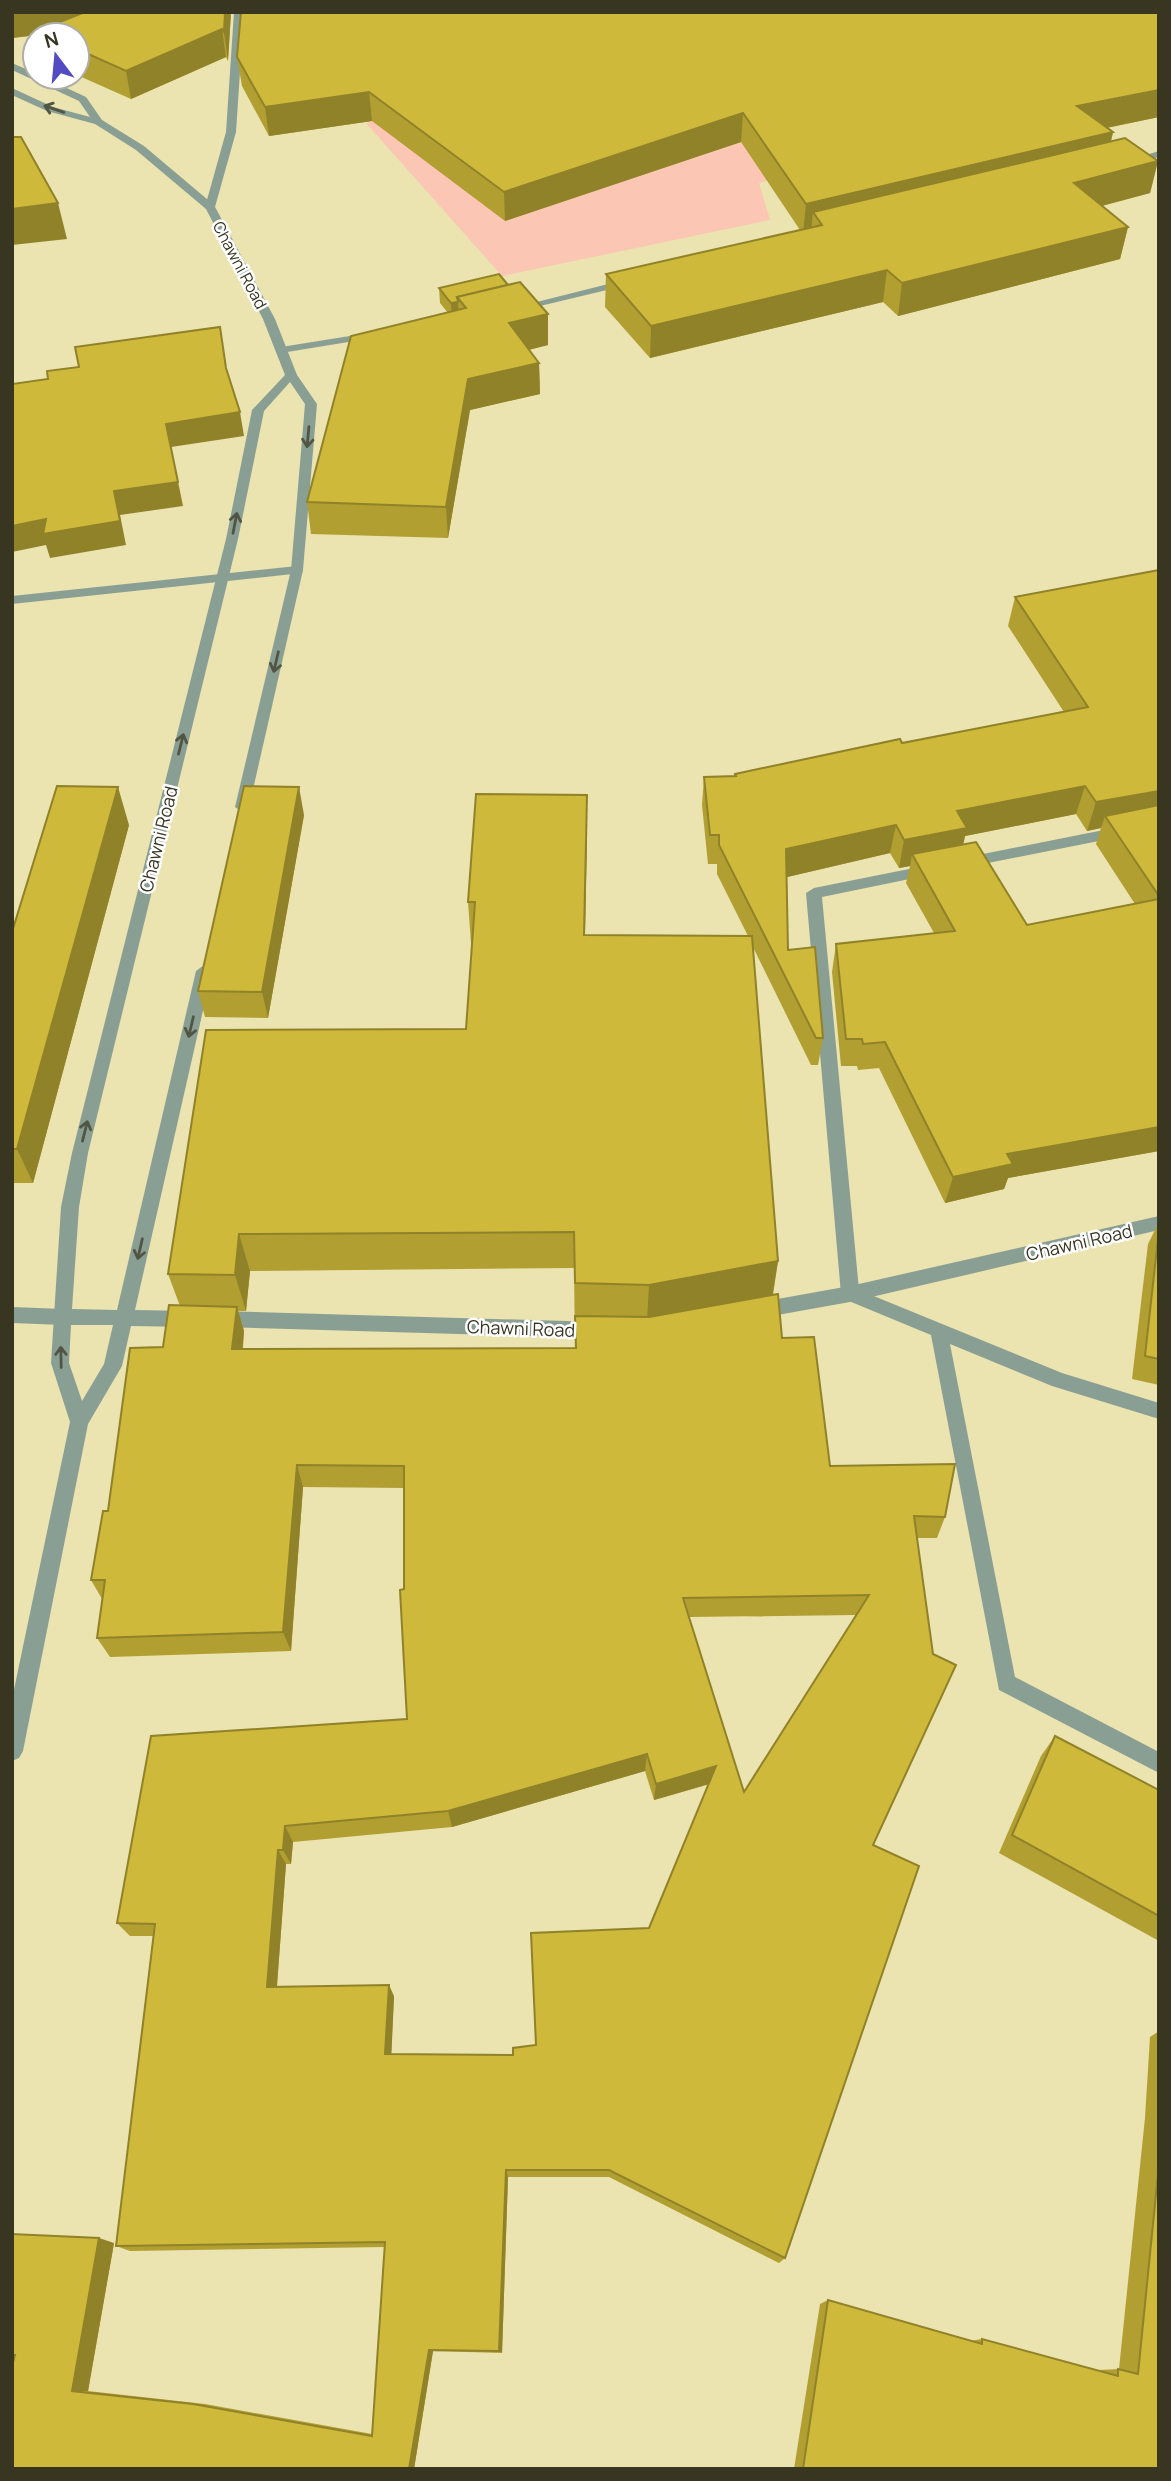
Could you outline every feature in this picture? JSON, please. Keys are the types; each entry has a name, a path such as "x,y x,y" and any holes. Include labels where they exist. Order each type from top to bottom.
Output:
{"street":[{"path":"210,207 231,131 239,12"},
{"name":"Chawni Road","path":"12,66 83,99 98,122"},
{"name":"Chawni Road","path":"12,91 50,108 98,122 140,148 210,207 269,319 291,375 311,404 297,570 237,828"},
{"path":"1118,164 1159,154"},
{"path":"496,313 645,277"},
{"path":"281,350 388,333"},
{"name":"Chawni Road","path":"79,1422 60,1363 70,1207 80,1153 222,580 258,410 291,375"},
{"path":"12,600 297,570"},
{"path":"1159,824 814,893 850,1294 1059,1380 1159,1411"},
{"path":"12,1751 79,1422 113,1366 209,950"},
{"name":"Chawni Road","path":"742,1314 850,1294 1159,1223"},
{"path":"12,1315 63,1317"},
{"name":"Chawni Road","path":"63,1317 619,1330"},
{"path":"939,1331 1006,1683 1159,1763"}],"shaded area":[{"path":"1142,12 864,152 759,183 770,220 502,276 366,123 466,92"}],"building":[{"path":"85,12 225,12 224,32 222,29 126,71 91,55 91,21 62,21"},
{"path":"241,12 1159,12 1159,90 1077,106 1113,132 806,204 743,113 504,192 369,92 265,107 237,57"},
{"path":"12,137 21,137 58,203 12,209"},
{"path":"1125,138 1158,161 1074,183 1128,227 902,283 887,270 651,326 606,274 822,225 813,212"},
{"path":"499,274 508,285 457,297 458,302 451,303 439,288"},
{"path":"520,282 548,314 509,323 539,363 468,379 446,507 307,502 351,336 466,308 457,297"},
{"path":"220,327 226,368 240,412 166,424 178,482 114,491 120,521 43,534 46,519 12,526 12,384 48,379 47,371 79,367 75,347"},
{"path":"1159,570 1159,791 1096,802 1085,786 957,811 967,828 904,840 896,825 786,849 788,950 815,947 823,1038 816,1038 719,845 719,835 710,835 704,777 736,776 735,774 900,739 902,743 1088,707 1015,597"},
{"path":"57,786 118,787 17,1149 12,1149 12,932"},
{"path":"244,786 299,787 262,992 198,991"},
{"path":"476,794 587,795 584,935 752,936 778,1261 649,1285 575,1283 574,1232 239,1234 235,1275 168,1274 206,1030 466,1029 475,902 468,902"},
{"path":"1159,805 1159,896 1105,816"},
{"path":"976,842 1027,925 1159,899 1159,1127 1007,1154 1013,1164 953,1177 885,1042 863,1044 862,1039 846,1039 836,944 955,931 912,854"},
{"path":"1159,1230 1159,1359 1145,1356"},
{"path":"778,1294 782,1338 814,1337 830,1466 955,1464 945,1517 914,1516 933,1654 956,1665 873,1845 919,1866 785,2258 609,2170 506,2170 499,2351 429,2350 409,2469 12,2469 12,2366 15,2355 12,2355 12,2234 99,2238 72,2391 193,2404 372,2436 385,2242 116,2246 155,1924 117,1923 151,1736 407,1719 400,1590 404,1589 404,1466 297,1465 283,1632 97,1638 105,1580 91,1580 103,1511 108,1511 130,1348 163,1347 169,1305 237,1307 232,1349 576,1348 575,1316 649,1317","holes":["869,1595 744,1792 683,1598","647,1754 656,1784 716,1766 649,1928 531,1933 536,2045 513,2048 513,2055 385,2054 389,1985 267,1987 278,1850 283,1850 285,1826 448,1811"]},
{"path":"1055,1736 1159,1790 1159,1916 1012,1835"},
{"path":"1159,2164 1159,2469 803,2469 828,2300 982,2344 982,2339 1118,2376 1118,2369 1138,2374"}]}
